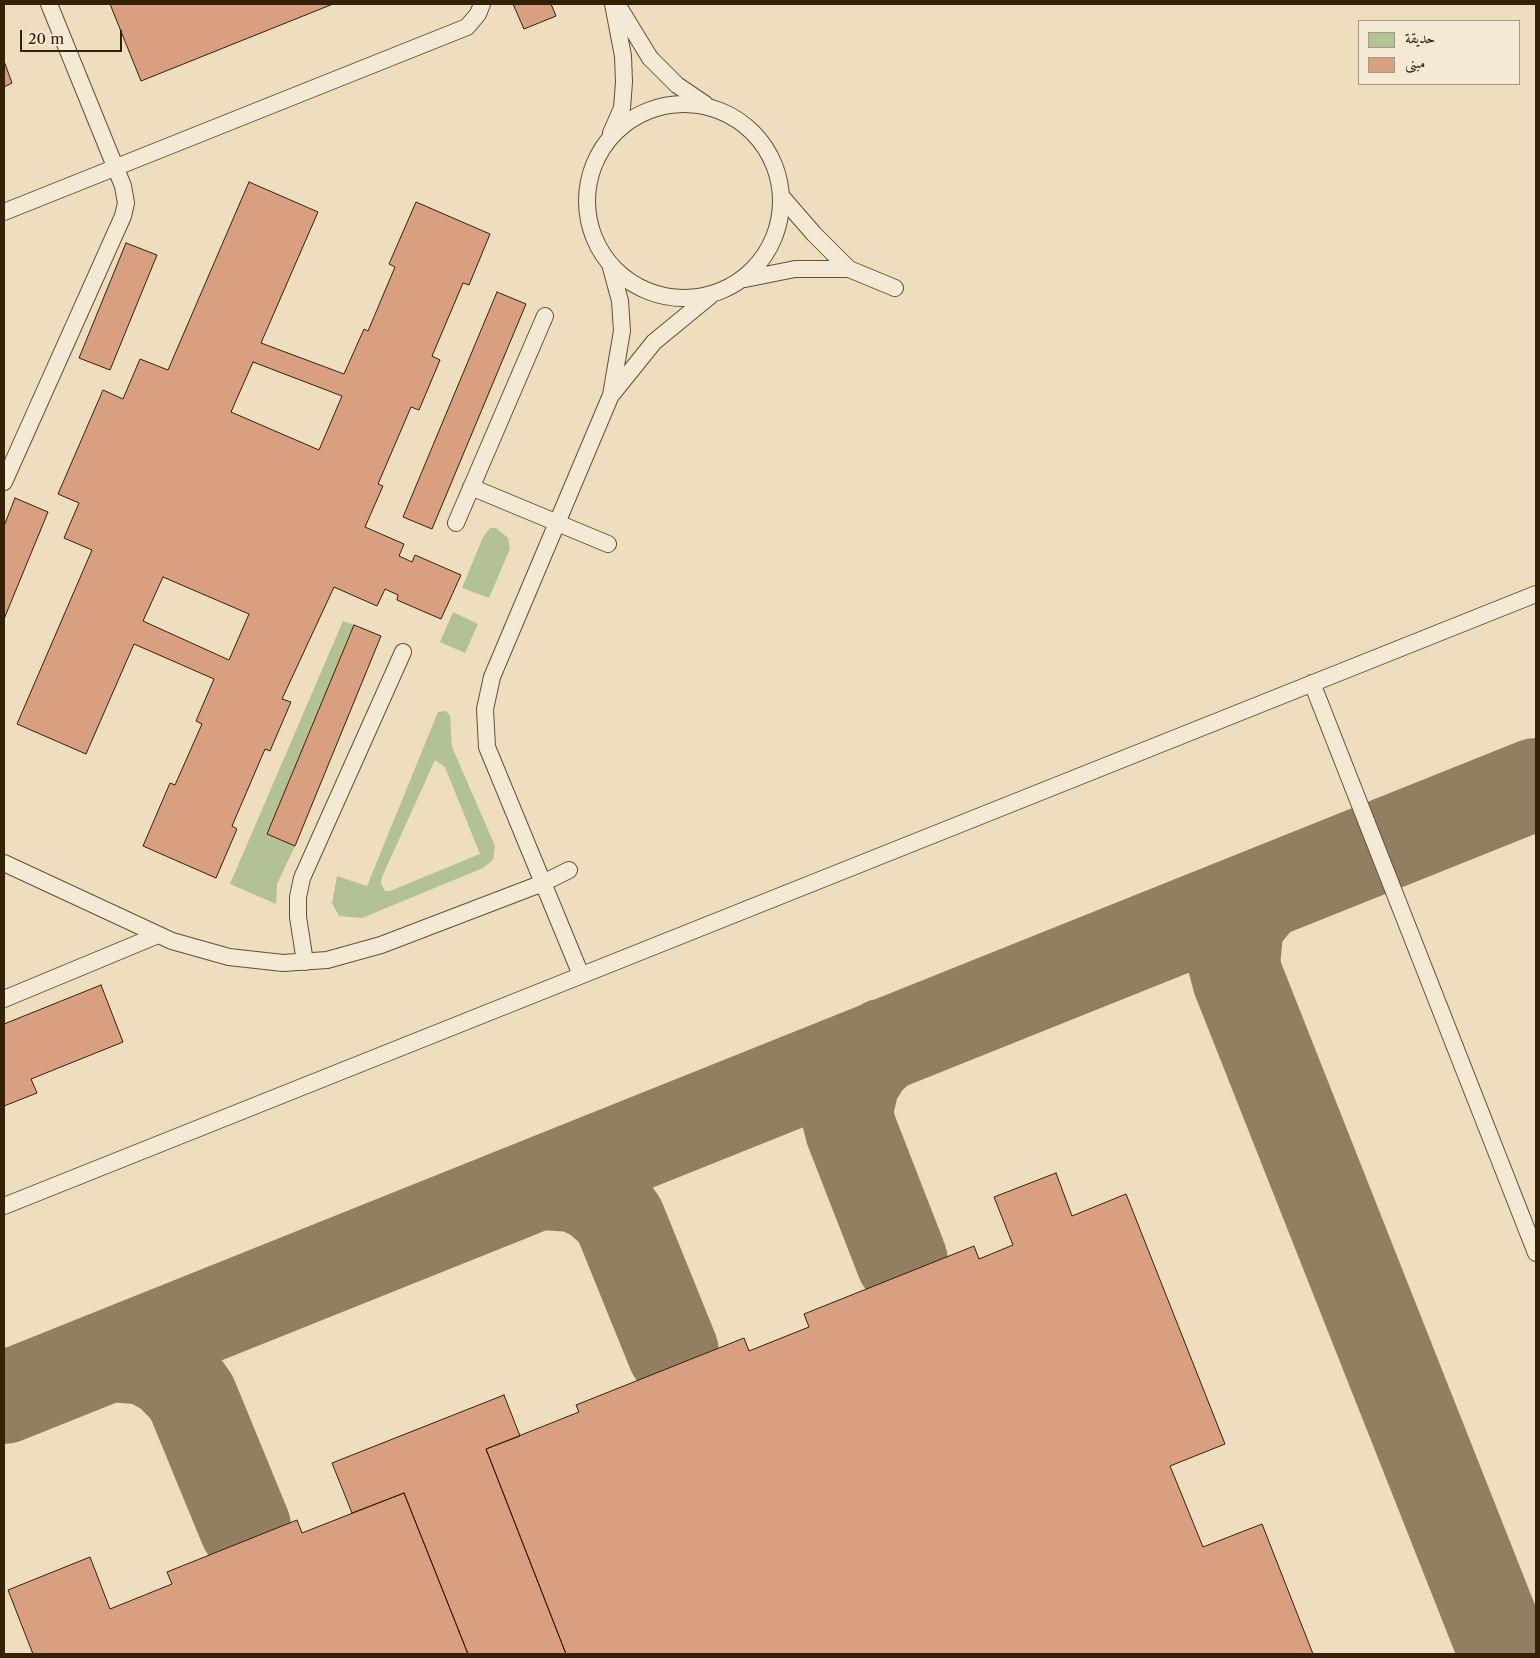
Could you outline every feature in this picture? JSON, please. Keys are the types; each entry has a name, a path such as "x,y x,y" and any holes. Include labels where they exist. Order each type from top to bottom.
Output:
{"lane":[{"path":"4,482 123,216 126,203 123,186 49,4"},
{"path":"4,212 467,27 478,14 482,4"},
{"path":"609,140 622,108 624,82 623,56 613,4"},
{"path":"617,4 650,58 677,85 707,106 730,115 756,136 766,148 777,171 782,196 781,215 776,233 762,259 743,279"},
{"path":"707,106 684,103 656,108 624,124 609,140 597,158 589,180 587,202 590,224 597,245 610,264 638,288 655,295 692,299 710,296"},
{"path":"782,196 814,234 849,269"},
{"path":"581,975 487,747 485,709 492,677 611,395 622,331 620,301 610,264"},
{"path":"611,395 654,342 710,296 743,279 795,269 849,269 895,288"},
{"path":"456,523 545,316"},
{"path":"471,488 608,544"},
{"path":"4,1206 1536,594"},
{"path":"305,962 298,917 298,897 302,878 403,652"},
{"path":"1312,683 1536,1253"},
{"path":"4,864 158,935 200,950 229,957 283,963 305,962 352,954 381,945 543,883 570,870"},
{"path":"4,999 158,935"}],"green space":[{"path":"490,528 496,528 508,538 510,549 489,598 462,588 483,537"},
{"path":"453,612 478,624 465,653 440,642"},
{"path":"343,621 354,625 267,834 295,846 277,884 276,904 230,884"},
{"path":"446,711 450,716 452,747 495,846 493,860 483,868 362,918 339,916 332,903 337,876 367,886 438,712","holes":["435,760 445,767 480,854 390,891 385,891 381,883 382,877"]}],"building":[{"path":"110,4 333,4 141,81"},
{"path":"513,4 551,4 556,16 524,29"},
{"path":"4,61 12,83 4,87"},
{"path":"249,182 318,212 261,343 344,374 364,329 368,331 395,267 389,264 416,202 490,234 469,285 463,283 432,356 440,360 419,410 411,407 378,484 383,486 365,527 404,544 399,556 412,562 415,555 461,575 441,619 397,600 398,595 385,589 377,606 334,587 282,699 291,702 270,751 265,749 232,826 237,829 216,878 143,846 170,783 175,785 202,724 196,721 214,679 134,644 86,754 17,724 92,550 64,538 79,503 58,494 103,390 123,399 140,359 168,370","holes":["253,362 342,396 319,450 231,412","163,577 249,614 229,660 143,621"]},
{"path":"126,243 157,255 110,370 79,358"},
{"path":"497,292 526,304 432,529 403,517"},
{"path":"15,498 48,512 4,619 4,526"},
{"path":"354,625 381,636 295,846 267,834"},
{"path":"101,985 123,1042 31,1079 37,1093 4,1106 4,1024"},
{"path":"1056,1173 1072,1216 1126,1194 1225,1444 1170,1466 1203,1547 1262,1524 1313,1654 566,1654 486,1449 579,1412 576,1405 744,1338 749,1351 809,1327 804,1314 974,1246 979,1259 1013,1245 994,1197"},
{"path":"504,1395 520,1436 486,1449 566,1654 468,1654 404,1493 352,1513 332,1463"},
{"path":"404,1493 468,1654 33,1654 8,1590 90,1557 110,1609 172,1584 167,1572 297,1520 302,1533"}],"taxiway":[{"path":"4,1398 1536,784"},
{"path":"1262,894 1242,918 1237,933 1234,964 1238,979 1505,1654"},
{"path":"885,1044 867,1060 854,1081 848,1106 848,1118 902,1261"},
{"path":"541,1184 575,1186 596,1196 613,1211 620,1221 673,1352"},
{"path":"109,1356 146,1359 168,1371 185,1388 192,1398 245,1527"}]}
